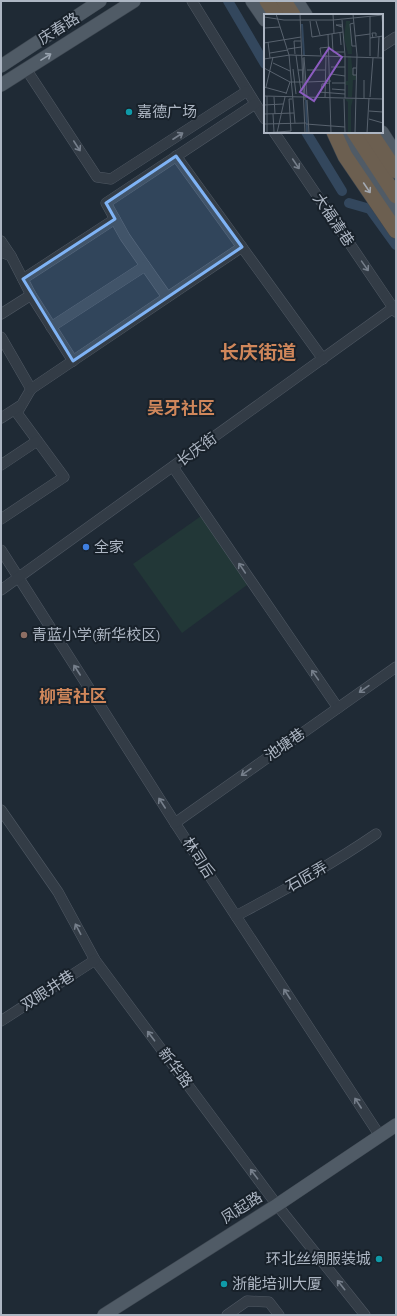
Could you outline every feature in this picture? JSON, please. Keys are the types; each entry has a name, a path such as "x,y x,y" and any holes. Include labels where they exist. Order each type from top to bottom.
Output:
{"highway":[{"path":"267,1 275,14"},
{"path":"284,1 292,14"},
{"path":"334,133 345,156 396,232"},
{"path":"355,133 396,196"},
{"path":"371,133 396,170"}],"main road":[{"name":"庆春路","path":"1,66 100,1"},
{"name":"庆春路","path":"1,85 134,1"},
{"path":"252,1 264,19"},
{"path":"297,1 305,14"},
{"path":"346,133 396,212"},
{"path":"383,133 396,154"},
{"name":"凤起路","path":"104,1315 277,1205 396,1126"}],"street":[{"path":"192,1 264,118"},
{"path":"383,45 396,37"},
{"path":"26,69 97,177 111,179 247,91"},
{"path":"166,297 125,237 106,204 255,104"},
{"name":"大福清巷","path":"275,133 395,310"},
{"path":"176,156 323,359"},
{"path":"23,279 114,219"},
{"path":"1,241 11,256 31,295 73,361"},
{"path":"1,519 64,477 17,414 20,406 31,389 242,247"},
{"path":"1,252 11,256"},
{"path":"51,327 145,266"},
{"path":"1,314 31,295"},
{"name":"长庆街","path":"1,590 323,359 395,310"},
{"path":"1,337 31,389"},
{"path":"1,418 20,406"},
{"path":"1,465 37,441"},
{"path":"173,467 338,708"},
{"name":"林司后","path":"1,550 18,579 175,823 380,1136"},
{"name":"池塘巷","path":"175,823 396,667"},
{"name":"新华路","path":"1,810 58,892 95,960 277,1205 365,1315"},
{"name":"石匠弄","path":"236,916 302,881 344,856 376,834"},
{"name":"双眼井巷","path":"1,1021 95,960"},
{"path":"228,1315 247,1301 269,1302 279,1315"}],"highlighted area":[{"path":"176,156 242,247 73,361 23,279 115,219 106,203"}],"green space":[{"path":"204,514 251,582 182,633 133,564"}],"waterway":[{"path":"228,1 264,62"},
{"path":"307,133 342,191"},
{"path":"349,203 370,209 396,245"}],"place":[{"name":"嘉德广场","path":"129,112"},
{"name":"全家","path":"86,547"},
{"name":"青蓝小学(新华校区)","path":"24,635"},
{"name":"环北丝绸服装城","path":"379,1259"},
{"name":"浙能培训大厦","path":"224,1284"}],"district":[{"name":"长庆街道","path":"258,353"},
{"name":"吴牙社区","path":"181,408"},
{"name":"柳营社区","path":"73,696"}]}
